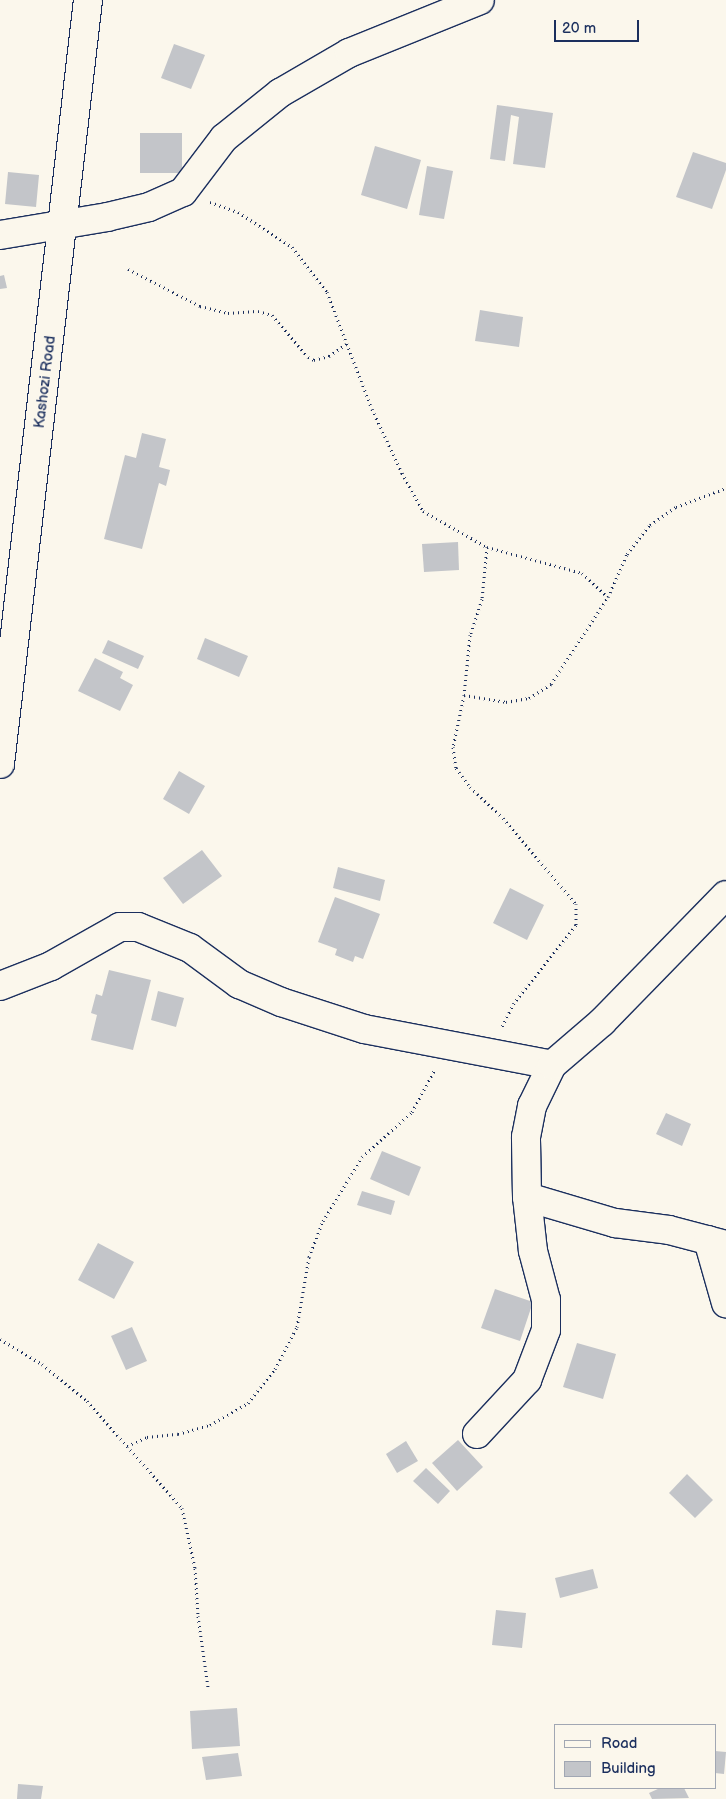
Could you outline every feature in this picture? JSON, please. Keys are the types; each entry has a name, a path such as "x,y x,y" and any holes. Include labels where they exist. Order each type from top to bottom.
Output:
{"street":[{"name":"Kashozi Road","path":"0,764 6,658 63,223 88,0"},
{"path":"0,235 107,217 149,207 183,192 224,138 280,93 349,53 480,0"},
{"path":"476,1434 527,1380 546,1330 546,1300 533,1251 527,1197 526,1137 532,1106 552,1065 602,1022 726,895"},
{"path":"0,986 51,966 120,927 138,927 190,948 239,984 281,1002 364,1029 552,1065"},
{"path":"527,1197 615,1223 669,1230 717,1243 726,1303"}],"path":[{"path":"183,192 238,212 292,247 327,292 372,410 402,474 424,511 487,547 582,573 608,597"},
{"path":"128,269 200,306 228,313 258,311 272,315 308,357 314,360 329,356 346,344"},
{"path":"464,695 506,702 529,698 551,684 608,597 626,554 650,525 676,506 726,488"},
{"path":"487,547 482,599 470,635 464,695 453,747 456,768 470,787 503,818 576,904 576,925 514,1002 490,1053"},
{"path":"127,1446 147,1437 178,1434 210,1426 248,1403 275,1369 297,1327 308,1257 323,1221 362,1157 412,1112 448,1046"},
{"path":"0,1339 42,1364 87,1401 182,1508 195,1568 198,1616 208,1687"}],"building":[{"path":"174,44 205,55 191,89 161,78"},
{"path":"497,105 553,113 545,168 513,164 519,117 511,115 505,161 490,159"},
{"path":"140,133 182,133 182,173 140,173"},
{"path":"375,146 421,160 407,209 361,195"},
{"path":"693,152 726,163 726,170 712,209 676,197"},
{"path":"427,166 453,171 444,219 419,215"},
{"path":"8,172 39,175 36,207 5,204"},
{"path":"4,275 7,288 0,289 0,276"},
{"path":"480,310 523,317 519,347 475,341"},
{"path":"142,433 166,439 159,467 170,470 166,486 159,483 142,549 104,539 125,455 136,458"},
{"path":"458,542 459,570 424,572 422,544"},
{"path":"205,638 248,656 239,677 197,659"},
{"path":"108,640 144,656 138,669 102,653"},
{"path":"95,658 123,672 120,678 133,685 120,711 78,691"},
{"path":"179,771 205,786 189,814 163,799"},
{"path":"202,850 222,876 183,904 163,878"},
{"path":"338,867 385,880 380,901 333,888"},
{"path":"510,888 544,905 527,940 493,923"},
{"path":"335,897 380,914 363,959 355,956 353,962 335,955 337,949 318,942"},
{"path":"109,970 151,980 133,1050 91,1040 97,1015 91,1013 96,994 102,996"},
{"path":"158,991 184,998 176,1027 151,1020"},
{"path":"666,1113 691,1124 682,1146 656,1134"},
{"path":"382,1151 421,1167 409,1196 370,1179"},
{"path":"362,1191 395,1201 391,1215 357,1205"},
{"path":"98,1243 134,1262 114,1299 78,1280"},
{"path":"495,1289 533,1302 520,1341 481,1328"},
{"path":"132,1327 147,1361 126,1370 111,1336"},
{"path":"577,1343 616,1354 603,1399 563,1387"},
{"path":"458,1440 483,1467 457,1491 432,1463"},
{"path":"406,1441 418,1461 397,1473 386,1454"},
{"path":"426,1468 450,1491 438,1504 413,1481"},
{"path":"687,1474 713,1500 695,1518 669,1493"},
{"path":"593,1569 598,1588 560,1598 555,1578"},
{"path":"496,1610 526,1613 522,1648 492,1645"},
{"path":"237,1708 240,1746 192,1749 190,1711"},
{"path":"716,1751 726,1752 724,1774 716,1773"},
{"path":"238,1753 242,1776 206,1780 202,1757"},
{"path":"18,1784 43,1786 41,1799 17,1799"},
{"path":"658,1789 684,1789 689,1798 652,1799 649,1793"}]}
